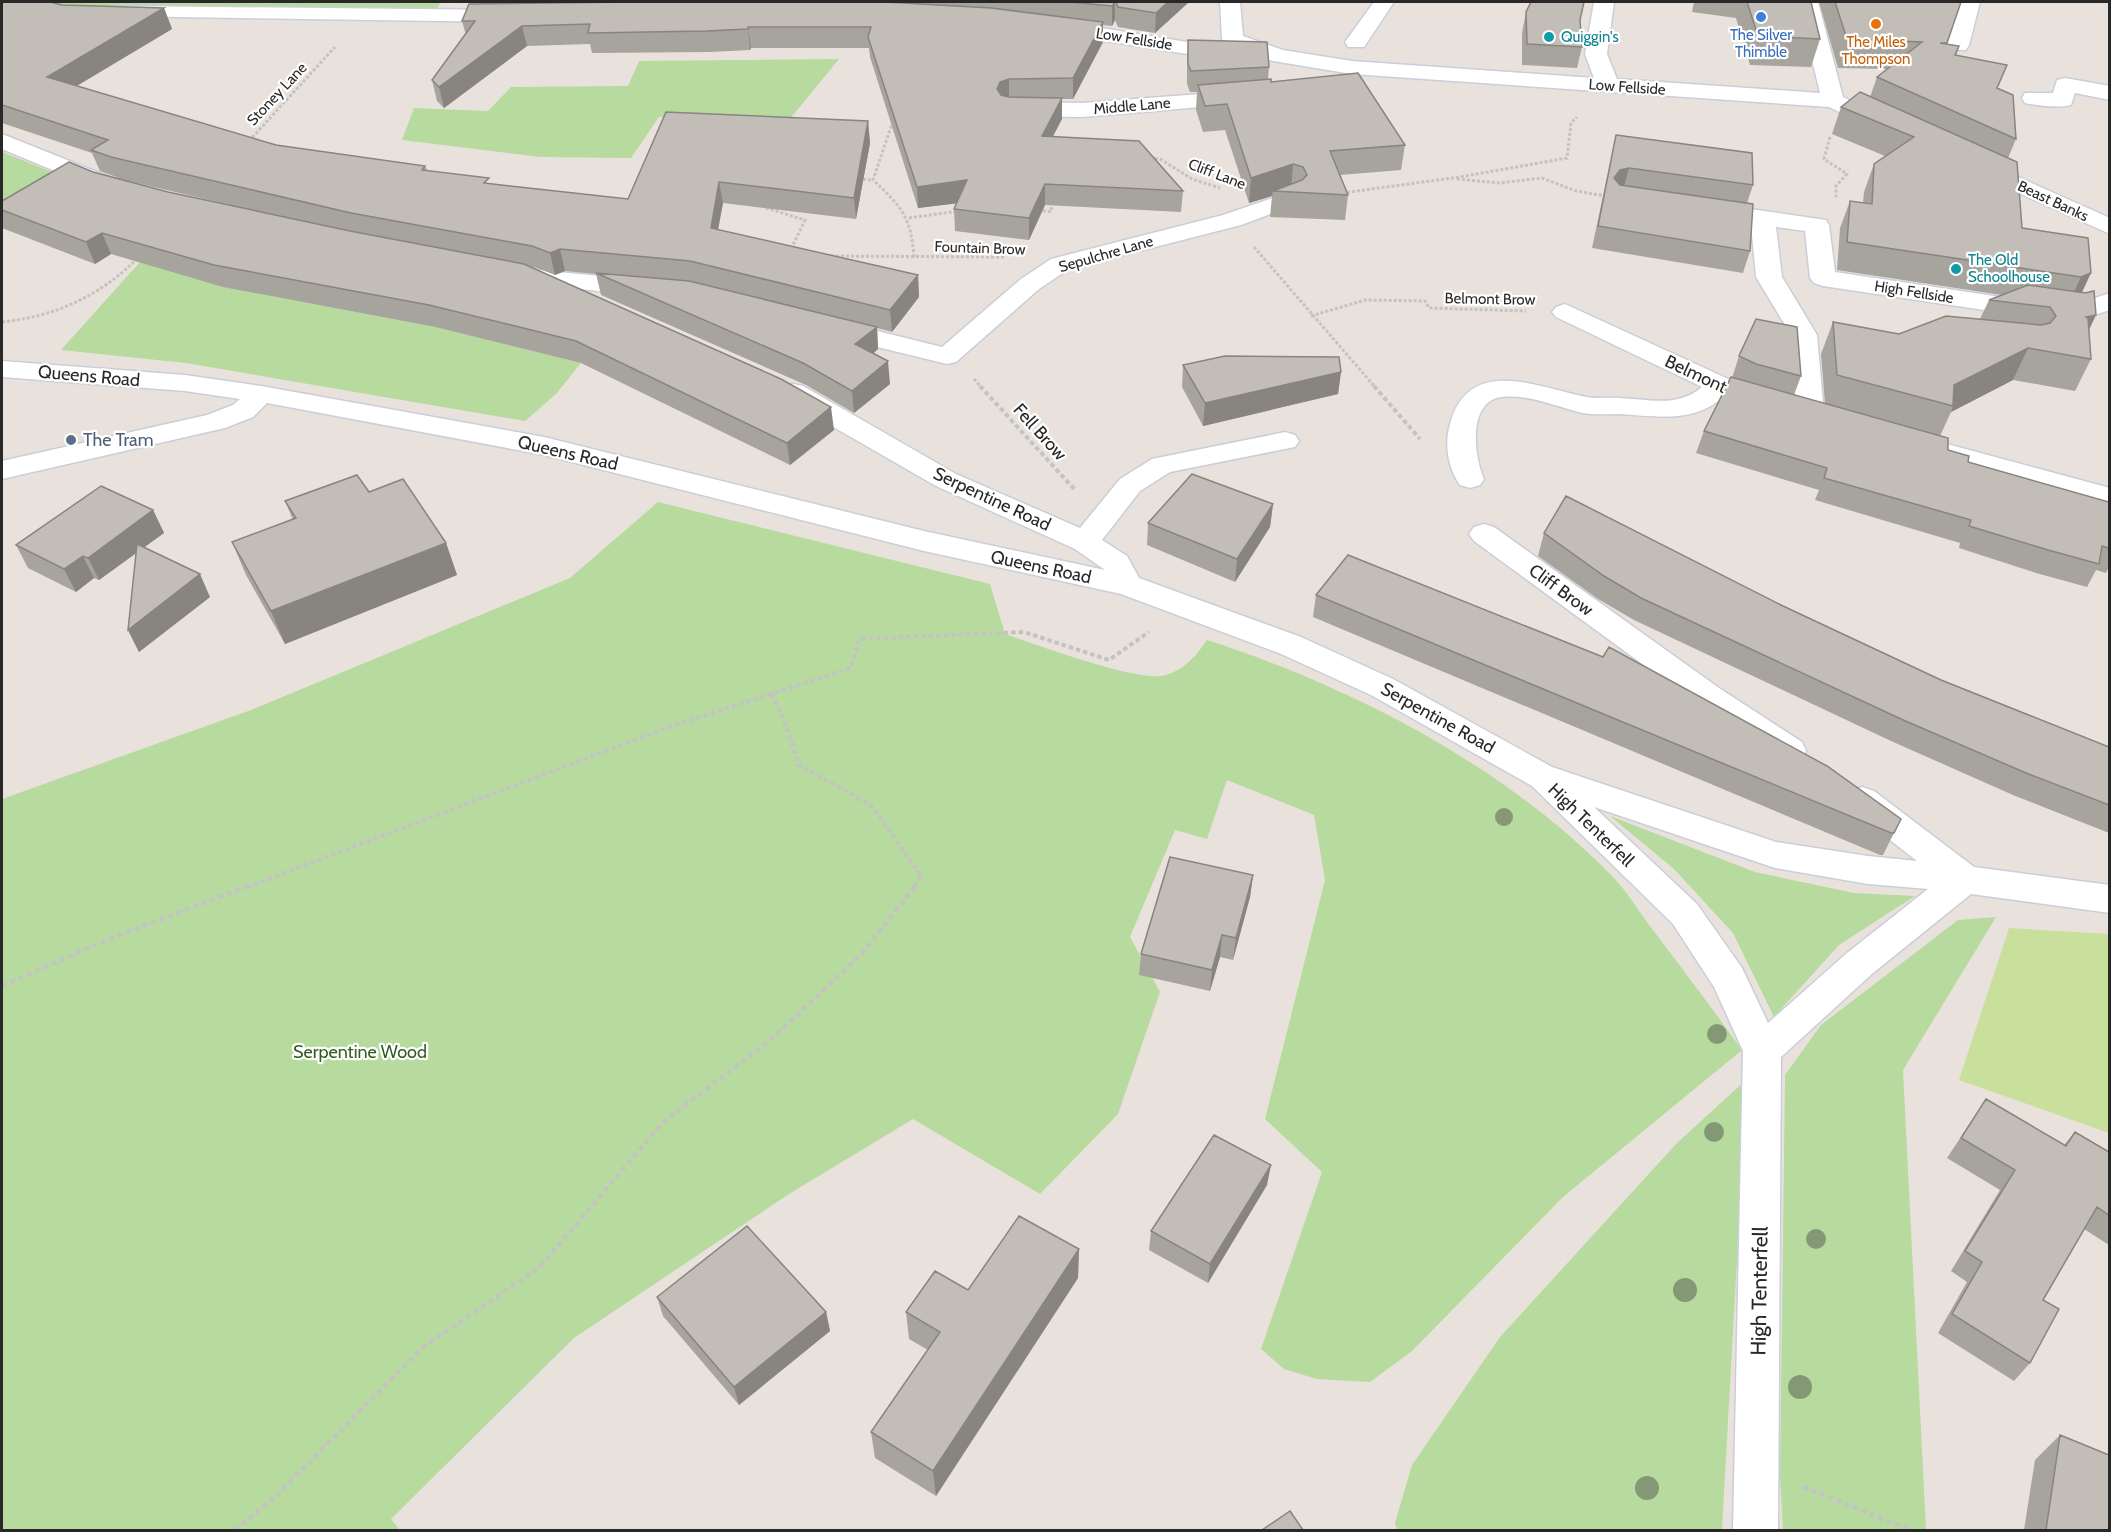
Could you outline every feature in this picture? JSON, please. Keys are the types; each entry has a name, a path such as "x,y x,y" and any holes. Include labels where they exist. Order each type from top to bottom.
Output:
{"street":[{"name":"Low Fellside","path":"1230,2 1233,39 1243,46 1275,56 1359,67 1839,105"},
{"path":"1356,42 1384,2"},
{"path":"1604,2 1596,54 1617,86"},
{"path":"1808,2 1839,105 1907,135"},
{"path":"1958,45 1971,2"},
{"path":"95,12 527,15"},
{"name":"Low Fellside","path":"1041,25 1119,35 1187,48"},
{"path":"1328,85 1338,83 1359,67"},
{"path":"2033,98 2063,100 2065,85 2109,93"},
{"name":"Middle Lane","path":"1010,109 1082,110 1263,96"},
{"path":"2,141 100,182 132,192"},
{"name":"Beast Banks","path":"1960,158 2109,227"},
{"name":"Sepulchre Lane","path":"947,356 1030,284 1060,264 1232,220 1290,199"},
{"name":"High Fellside","path":"1722,212 1818,225 1823,278 2070,315 2109,301"},
{"name":"Belmont","path":"1565,312 1738,394 1821,419 1814,336 1769,277 1763,218"},
{"path":"602,307 526,276 670,291"},
{"path":"807,322 947,356"},
{"name":"Queens Road","path":"2,369 185,383 261,394 544,446 924,541 1127,585"},
{"name":"Serpentine Road","path":"774,383 946,480 1085,542 1116,563 1127,585 1290,645 1382,687 1540,776 1775,855 1868,870 1965,879 2109,899"},
{"path":"1470,479 1463,464 1463,427 1467,409 1475,399 1488,391 1509,389 1530,391 1599,406 1676,409 1707,400 1720,386"},
{"path":"2,470 215,422 243,411 261,394"},
{"path":"1900,440 2109,498"},
{"path":"1085,542 1130,485 1162,465 1286,441"},
{"name":"Cliff Brow","path":"1484,534 1708,696 1812,766"},
{"name":"High Tenterfell","path":"1540,776 1685,914 1729,979 1762,1051 1755,1530"},
{"path":"1762,1051 1860,963 1965,879 1878,810 1840,785"}],"path":[{"name":"Stoney Lane","path":"248,141 364,14"},
{"path":"1290,199 1450,179 1568,158 1571,123 1585,109 1617,86"},
{"path":"1836,201 1836,186 1847,174 1824,159 1839,105"},
{"path":"873,180 895,117"},
{"name":"Cliff Lane","path":"1150,158 1160,159 1192,179 1223,189"},
{"path":"1450,179 1499,183 1542,178 1576,191 1611,197"},
{"path":"850,179 873,180 903,208 909,218 955,213 965,207"},
{"path":"1029,209 1051,212 1053,193"},
{"path":"762,206 806,220 788,256"},
{"name":"Fountain Brow","path":"909,218 912,224 914,257 997,256 1060,264"},
{"path":"1232,220 1311,316 1422,442"},
{"path":"2,322 74,307 118,280 140,255"},
{"path":"822,256 914,257"},
{"name":"Belmont Brow","path":"1311,316 1365,300 1425,301 1429,309 1565,312"},
{"name":"Fell Brow","path":"947,356 969,373 1076,491 1085,542"},
{"path":"2,986 115,936 666,728 851,668 859,639 1024,632 1109,660 1186,607"},
{"path":"235,1530 276,1496 422,1348 540,1267 663,1122 768,1042 861,955 922,877 872,806 800,765 783,717 771,694"},
{"path":"1757,1472 1780,1477 1911,1530"}],"green space":[{"path":"2,2 441,2 436,10 100,9 2,4"},
{"path":"839,59 789,120 659,117 631,158 540,157 402,140 414,108 488,111 511,87 628,86 639,61"},
{"path":"2,152 72,180 2,218"},
{"path":"140,262 256,293 435,327 581,363 556,394 525,421 186,363 61,350"},
{"name":"Serpentine Wood","path":"658,502 990,584 1005,634 1087,662 1135,674 1166,675 1190,661 1207,640 1317,681 1371,706 1474,765 1523,798 1569,835 1622,888 1742,1050 1563,1197 1412,1351 1370,1382 1317,1379 1284,1369 1261,1349 1322,1172 1265,1119 1325,880 1314,815 1227,780 1207,839 1175,830 1130,937 1160,992 1118,1114 1040,1194 913,1119 789,1194 574,1338 391,1519 400,1530 2,1530 2,799 251,710 570,578"},
{"path":"1610,816 1755,872 1854,893 1915,896 1839,945 1774,1017 1733,933 1674,869"},
{"path":"1996,917 1903,1070 1926,1530 1783,1530 1780,1477 1785,1075 1821,1025 1958,920"},
{"path":"2009,928 2109,934 2109,1133 1959,1080"},
{"path":"1747,1079 1722,1530 1397,1530 1395,1523 1412,1465 1500,1337 1677,1143"}],"building":[{"path":"885,2 991,8 1103,22 1073,78 1009,79 1000,82 997,89 1001,95 1009,97 1062,98 1042,136 1139,141 1183,191 1045,184 1029,218 954,209 967,180 917,187 868,37 871,27 748,27 748,29 706,31 588,33 590,24 522,26 439,87 432,80 475,21 462,21 469,4"},
{"path":"1070,2 1115,2 1112,6"},
{"path":"1116,2 1168,2 1156,13 1118,7"},
{"name":"Quiggin's","path":"1531,2 1584,2 1580,20 1582,47 1527,44 1526,12"},
{"path":"1747,2 1811,2 1820,39 1758,36"},
{"path":"1835,2 1961,2 1947,43 1940,43 1959,46 1955,55 2007,65 1997,88 2013,95 2016,139 1877,77 1922,42 1847,39"},
{"path":"2,3 164,8 47,77 276,145 425,166 422,170 489,178 484,183 628,199 666,112 868,121 854,198 719,182 711,228 918,275 890,310 690,261 560,249 550,253 532,246 351,213 111,157 91,150 108,140 2,105"},
{"path":"1188,40 1267,42 1269,67 1191,71 1188,64"},
{"path":"1358,73 1405,145 1330,151 1348,195 1273,191 1302,180 1307,175 1303,167 1293,164 1251,178 1227,104 1205,106 1198,85 1271,79 1271,82"},
{"path":"1860,92 2017,162 2022,228 2088,238 2091,273 2081,277 1847,242 1850,201 1872,204 1874,164 1914,137 1841,107"},
{"path":"1616,135 1752,153 1753,185 1629,168 1620,170 1614,178 1620,185 1753,204 1750,251 1598,226"},
{"path":"69,162 93,172 168,192 350,231 524,264 781,379 831,407 787,443 576,341 429,305 214,265 102,233 86,242 2,210 2,201"},
{"path":"596,273 689,281 877,327 855,344 888,361 852,391 803,363"},
{"path":"2028,285 2085,293 2094,291 2096,315 2086,317 2088,318 2091,359 2028,348 1954,385 1953,406 1837,375 1833,322 1899,334 1946,316 2041,325 2050,323 2056,316 2050,307 1989,300"},
{"path":"1756,319 1797,327 1801,376 1756,364 1739,356"},
{"path":"1225,356 1339,357 1341,372 1205,403 1183,365"},
{"path":"1731,377 1948,438 1948,450 1969,456 1968,462 2109,502 2109,548 2102,546 2099,564 2048,550 1969,526 1971,520 1824,478 1827,468 1704,431"},
{"path":"1192,474 1273,504 1237,559 1148,523"},
{"path":"357,475 369,492 403,479 446,543 271,611 232,542 296,518 285,501"},
{"path":"101,486 153,510 88,558 83,556 64,569 16,545"},
{"path":"1566,496 1783,606 1941,680 2109,747 2109,805 2026,773 1901,719 1641,598 1604,576 1544,533"},
{"path":"137,544 200,574 128,630"},
{"path":"1348,555 1603,657 1609,647 1827,766 1901,819 1894,833 1891,833 1316,595"},
{"path":"1170,857 1253,875 1236,938 1222,935 1212,970 1141,954"},
{"path":"1986,1099 2066,1146 2075,1132 2109,1152 2109,1215 2097,1207 2043,1300 2059,1309 2030,1363 1952,1314 1982,1262 1965,1251 2015,1170 1961,1138"},
{"path":"1214,1135 1271,1165 1210,1264 1151,1231"},
{"path":"1019,1216 1079,1249 933,1471 871,1432 940,1332 906,1312 935,1271 968,1290"},
{"path":"747,1226 826,1312 734,1387 657,1297"},
{"path":"2060,1435 2109,1455 2109,1530 2046,1530"},
{"path":"1290,1511 1303,1530 1262,1530"}],"place":[{"name":"The Silver Thimble","path":"1761,17"},
{"name":"The Miles Thompson","path":"1876,24"},
{"name":"Quiggin's","path":"1549,37"},
{"name":"The Old Schoolhouse","path":"1956,269"},
{"name":"The Tram","path":"71,440"}]}
